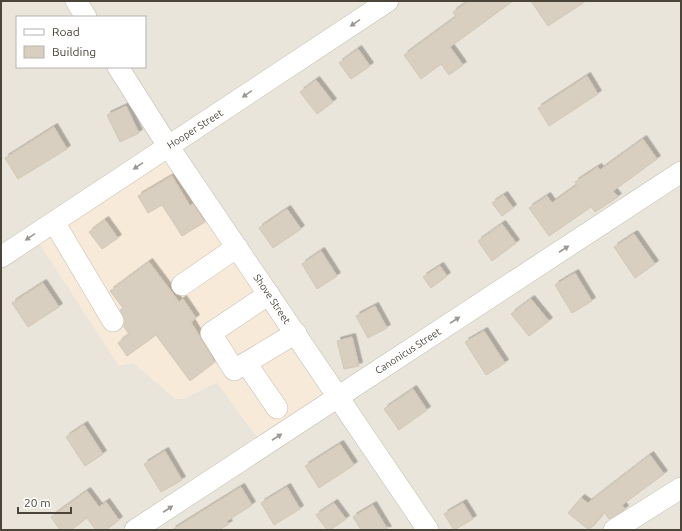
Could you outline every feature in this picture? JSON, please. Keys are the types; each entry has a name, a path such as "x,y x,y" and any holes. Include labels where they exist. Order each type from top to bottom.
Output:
{"street":[{"path":"76,1 85,16"},
{"name":"Hooper Street","path":"1,257 388,1"},
{"name":"Shove Street","path":"119,68 168,146 339,396 428,530"},
{"name":"Canonicus Street","path":"135,530 681,172"},
{"path":"54,222 113,321"},
{"path":"182,285 237,247"},
{"path":"269,294 211,332 234,370 296,333"},
{"path":"246,363 278,408"},
{"path":"614,530 681,488"}],"shaded area":[{"path":"1,1 681,1 681,530 428,530 418,527 413,530 1,530","holes":["134,363 336,391 262,444 217,382 183,399 176,399"]},
{"path":"164,152 336,392 262,444 217,382 183,399 175,399 134,363 119,366 35,237"}],"building":[{"path":"469,1 513,1 450,47 463,65 449,75 441,64 421,79 404,55 456,17 453,12"},
{"path":"531,1 586,1 548,26"},
{"path":"358,49 370,66 351,79 339,63"},
{"path":"587,76 598,94 549,126 538,108"},
{"path":"316,80 333,102 317,114 300,92"},
{"path":"126,106 139,133 120,142 107,115"},
{"path":"54,127 67,149 18,179 5,158"},
{"path":"643,139 657,159 613,191 618,197 595,212 591,207 549,236 529,208 547,196 552,203 577,185 575,182 598,167 600,170"},
{"path":"172,176 190,206 193,204 205,222 182,236 162,205 148,213 138,196"},
{"path":"504,195 513,208 502,216 492,203"},
{"path":"287,209 301,229 273,248 259,228"},
{"path":"105,220 118,238 102,249 89,232"},
{"path":"502,224 516,243 492,261 478,241"},
{"path":"634,234 655,264 635,278 614,247"},
{"path":"321,251 337,276 317,289 302,264"},
{"path":"149,262 179,302 183,299 196,318 191,322 215,362 190,381 156,335 127,356 118,343 129,334 124,327 125,320 120,310 123,308 110,291"},
{"path":"440,266 447,276 431,288 423,277"},
{"path":"575,273 592,301 572,313 555,285"},
{"path":"43,283 59,307 28,327 12,303"},
{"path":"531,299 549,321 529,336 511,314"},
{"path":"375,306 387,328 368,338 356,316"},
{"path":"484,331 505,363 486,375 465,342"},
{"path":"352,337 359,366 344,369 337,341"},
{"path":"413,389 427,410 399,430 384,409"},
{"path":"84,425 103,454 85,466 66,437"},
{"path":"340,444 354,465 319,488 305,466"},
{"path":"165,451 182,480 161,492 144,464"},
{"path":"650,455 664,474 622,505 625,509 621,512 609,519 604,512 589,530 568,513 581,498 588,503"},
{"path":"241,487 252,505 227,521 229,524 219,530 172,530"},
{"path":"287,487 300,509 274,525 261,503"},
{"path":"87,491 99,507 106,502 119,520 106,530 96,530 87,518 71,530 60,530 51,517"},
{"path":"334,503 346,519 330,530 327,530 316,515"},
{"path":"463,503 473,519 454,530 444,514"},
{"path":"373,505 388,530 361,530 353,517"}]}
